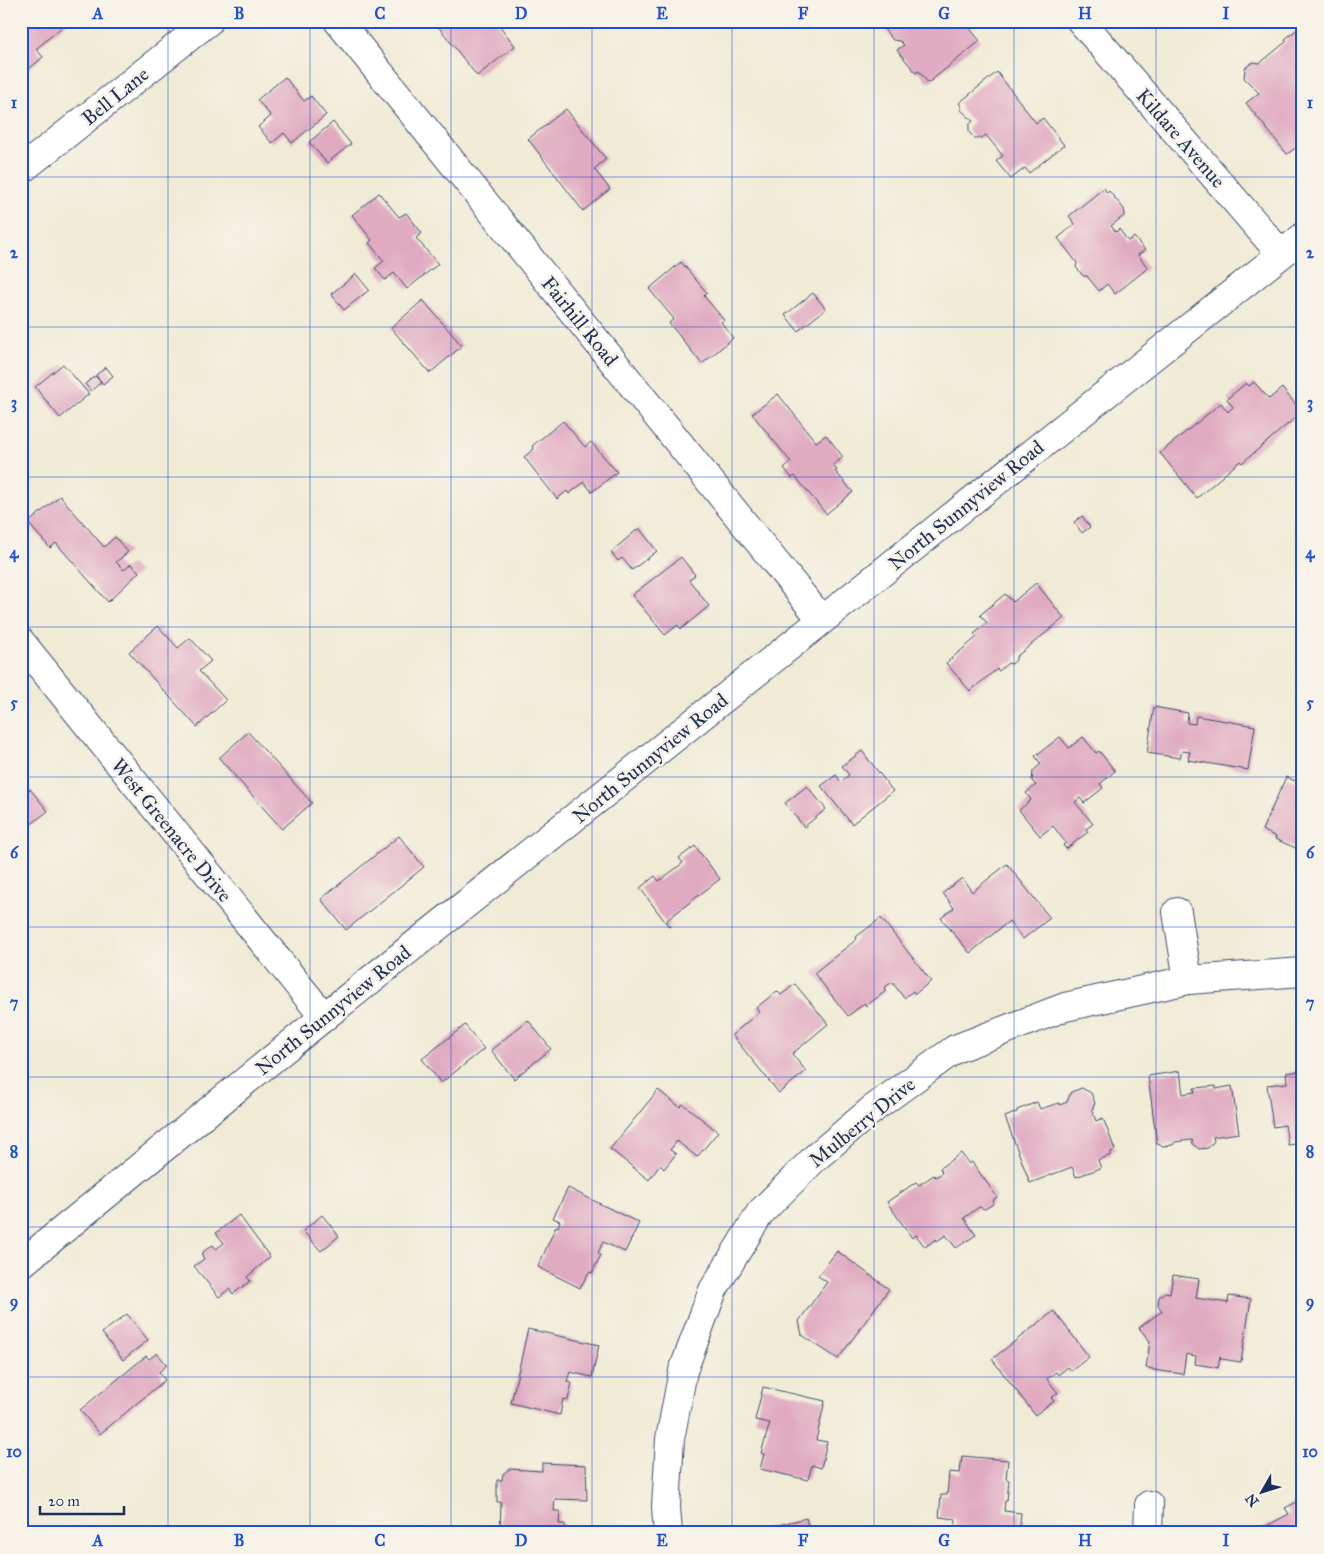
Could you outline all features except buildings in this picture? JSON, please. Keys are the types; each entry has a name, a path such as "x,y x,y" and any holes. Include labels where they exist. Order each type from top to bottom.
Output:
{"street":[{"name":"Bell Lane","path":"21,170 209,21"},
{"name":"Fairhill Road","path":"338,21 822,620"},
{"name":"Kildare Avenue","path":"1081,21 1281,254"},
{"name":"North Sunnyview Road","path":"21,1264 324,1018 1303,237"},
{"name":"West Greenacre Drive","path":"21,642 324,1018"},
{"path":"1177,912 1188,980"},
{"name":"Mulberry Drive","path":"668,1533 666,1507 670,1439 683,1371 713,1290 760,1213 815,1158 867,1114 955,1049 1065,1007 1188,980 1303,972"},
{"path":"1148,1533 1149,1505"}]}
